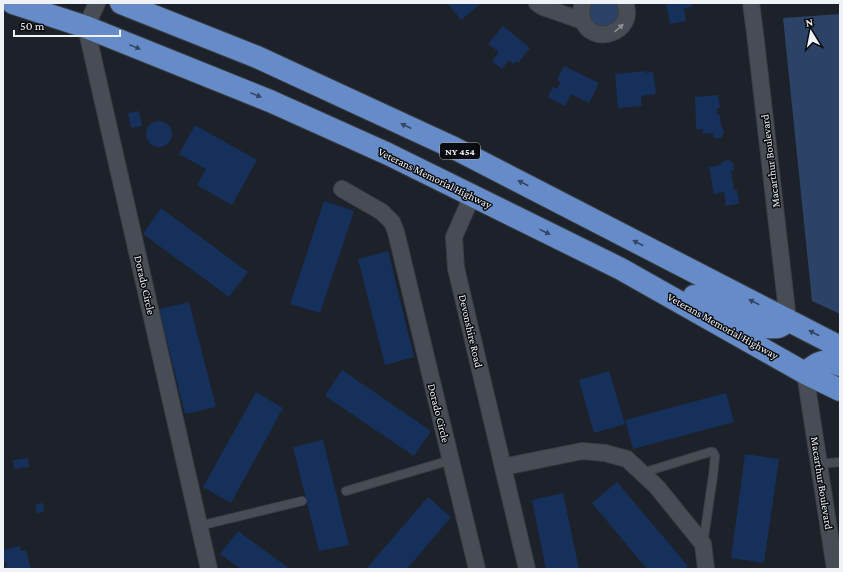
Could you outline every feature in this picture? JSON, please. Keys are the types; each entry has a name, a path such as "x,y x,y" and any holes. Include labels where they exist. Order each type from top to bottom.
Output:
{"highway":[{"name":"Veterans Memorial Highway","path":"12,3 86,27 270,101 388,154 621,269 805,373 840,390"},
{"name":"NY 454","path":"121,3 257,57 454,148 840,347"},
{"path":"578,248 767,327 781,327 788,320"},
{"path":"805,373 813,365 822,362 833,362 840,364"}],"street":[{"path":"86,27 97,3"},
{"path":"536,3 543,7 583,21"},
{"path":"583,3 581,14 583,21 593,32 600,35 615,32 621,28 627,14 627,6 625,3"},
{"name":"Macarthur Boulevard","path":"751,3 788,320"},
{"name":"Dorado Circle","path":"86,27 209,569"},
{"name":"Dorado Circle","path":"342,189 382,212 392,222 396,232 477,569"},
{"name":"Devonshire Road","path":"472,196 454,237 456,268 527,569"},
{"name":"Macarthur Boulevard","path":"805,373 835,569"},
{"path":"503,467 582,450 627,458 657,487 703,544 706,569"}],"lane":[{"path":"642,473 713,452 715,456 713,476 703,544"},
{"path":"346,491 451,460"},
{"path":"819,464 840,462"},
{"path":"199,526 302,501"}],"shaded area":[{"path":"590,3 619,3 621,9 619,19 606,28 595,25 588,16"},
{"path":"840,14 840,314 812,301 783,18"}],"building":[{"path":"447,3 478,3 479,5 461,20"},
{"path":"666,3 691,3 692,7 684,8 686,21 670,24"},
{"path":"503,26 530,48 518,63 516,61 513,64 509,60 502,69 492,61 499,52 488,44"},
{"path":"564,66 599,83 589,103 571,94 565,106 548,97 553,87 557,89 561,82 557,80"},
{"path":"645,71 646,73 653,72 656,94 641,96 642,106 618,108 615,74"},
{"path":"718,95 720,108 717,108 717,115 720,115 721,126 724,133 721,138 713,137 713,133 703,134 703,129 696,129 695,97"},
{"path":"139,111 142,126 131,128 128,113"},
{"path":"159,121 168,125 172,134 168,143 159,147 150,143 146,134 150,125"},
{"path":"195,125 257,160 232,205 197,185 206,169 179,154"},
{"path":"729,160 733,163 734,171 731,171 734,190 737,190 739,204 726,206 724,192 714,194 709,167 720,165 723,161"},
{"path":"324,201 354,211 320,313 290,304"},
{"path":"161,208 248,272 229,297 143,234"},
{"path":"388,251 414,357 385,365 358,259"},
{"path":"189,302 216,407 185,414 159,309"},
{"path":"342,370 431,431 414,456 325,396"},
{"path":"609,371 625,424 594,433 579,380"},
{"path":"256,392 283,408 231,503 203,487"},
{"path":"726,393 734,422 633,449 625,420"},
{"path":"323,440 349,545 319,551 293,447"},
{"path":"745,454 779,459 764,563 731,558"},
{"path":"28,458 29,467 14,469 13,460"},
{"path":"617,482 688,566 684,569 647,569 592,503"},
{"path":"563,493 579,569 546,569 532,500"},
{"path":"428,497 451,517 407,569 366,569"},
{"path":"43,503 44,512 36,513 36,504"},
{"path":"238,531 290,569 241,569 220,554"},
{"path":"20,546 21,551 26,550 31,569 5,569 7,566 6,562 3,562 3,550"}]}
